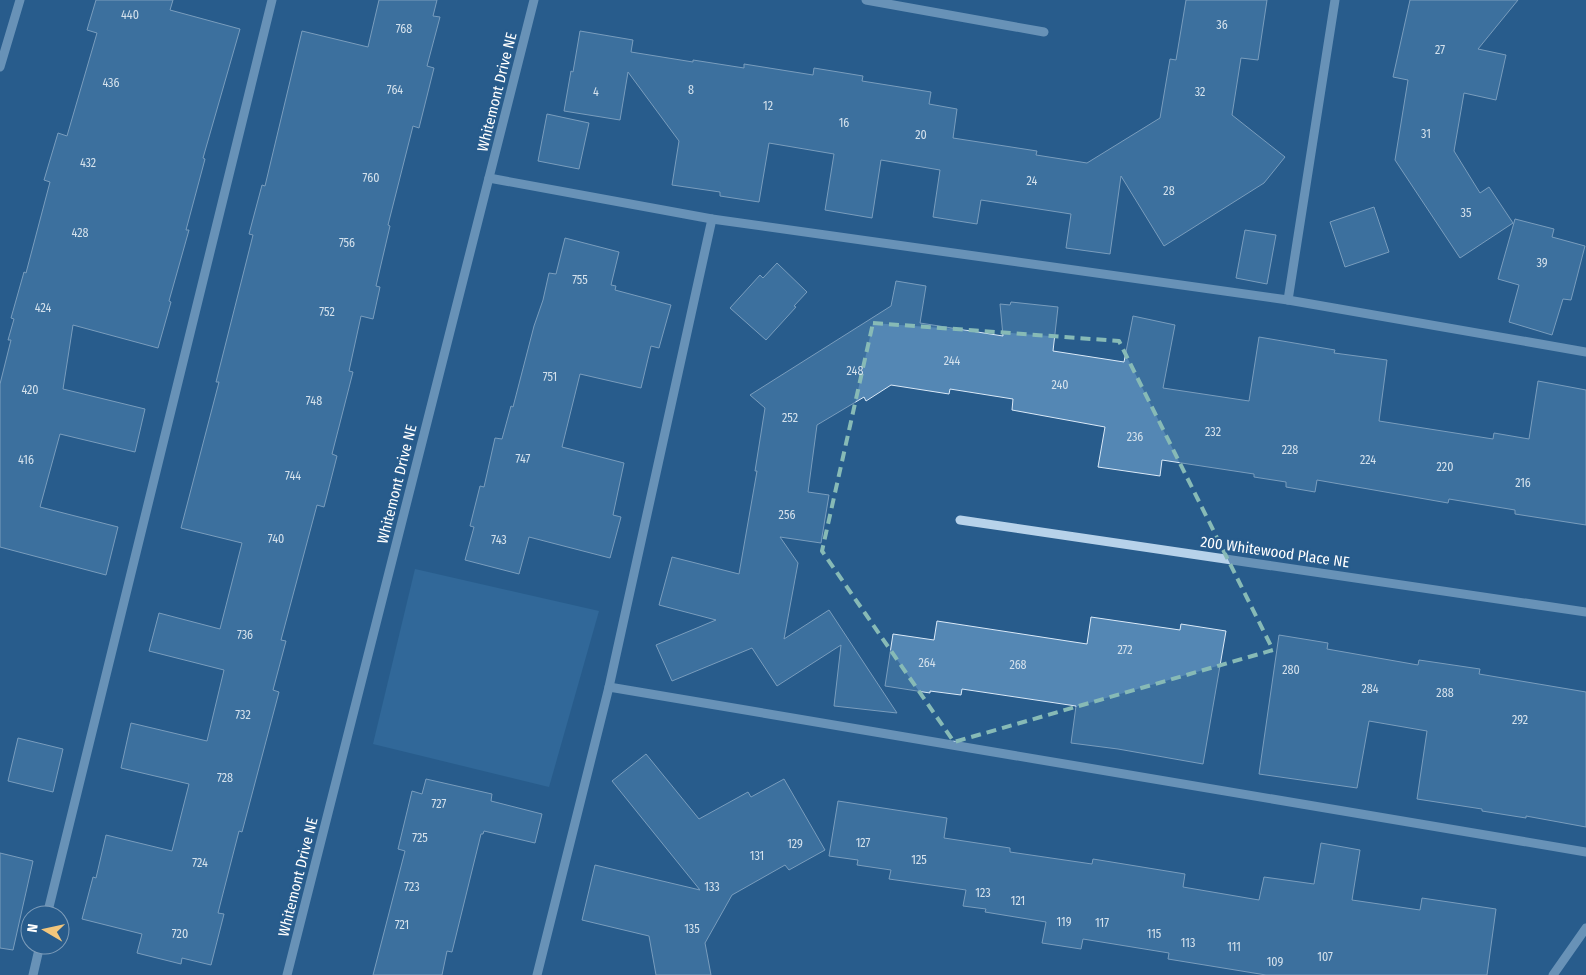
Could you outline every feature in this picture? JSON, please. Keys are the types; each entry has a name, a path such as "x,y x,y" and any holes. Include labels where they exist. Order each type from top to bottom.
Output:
{"street":[{"path":"0,67 20,0"},
{"path":"50,905 272,0"},
{"name":"Whitemont Drive NE","path":"287,975 534,0"},
{"path":"866,0 1044,32"},
{"path":"1288,300 1335,0"},
{"path":"489,178 712,219 1288,300 1586,352"},
{"path":"537,975 609,687 712,219"},
{"name":"200 Whitewood Place NE","path":"960,520 1586,612"},
{"path":"609,687 1586,852"},
{"path":"1554,975 1586,928"},
{"path":"33,975 38,955"}],"highlighted area":[{"path":"873,323 1119,341 1273,650 954,742 822,551"}],"shaded area":[{"path":"415,569 599,611 549,787 373,744"}],"building":[{"path":"96,0 173,0 170,10 240,29 203,158 205,159 186,230 189,230 158,348 73,325 63,389 145,409 135,452 60,434 40,507 118,527 106,575 0,547 0,384 11,340 8,340 14,319 11,318 24,272 26,273 50,182 44,180 58,133 67,136 97,33 87,30"},
{"path":"379,0 437,0 433,16 440,17 427,66 434,68 419,128 413,126 388,225 390,226 376,286 380,287 373,319 361,316 349,371 353,372 332,454 337,456 324,507 317,505 281,640 286,641 273,690 279,692 242,832 239,831 218,913 224,914 211,965 182,958 181,964 137,953 142,934 82,919 93,877 96,878 106,835 172,851 189,784 121,768 131,723 207,741 224,670 149,651 159,613 220,629 242,543 181,528 219,382 216,382 253,235 249,234 262,185 265,186 302,31 368,47"},
{"path":"1186,0 1267,0 1258,60 1241,58 1232,115 1285,157 1264,183 1164,246 1121,176 1110,254 1066,248 1071,214 981,200 977,224 933,217 940,170 881,160 872,218 825,210 834,154 769,143 759,202 720,196 720,192 672,185 679,141 628,72 620,120 564,111 580,31 633,40 631,52 744,68 744,64 813,75 814,68 863,76 862,81 931,92 929,104 957,109 953,138 1037,151 1036,155 1087,163 1160,118 1170,59 1176,60"},
{"path":"1410,0 1518,0 1478,49 1506,55 1496,100 1464,93 1454,151 1480,193 1489,187 1513,223 1460,258 1395,160 1408,80 1393,77"},
{"path":"547,114 589,123 579,169 538,161"},
{"path":"1374,207 1389,252 1345,267 1330,222"},
{"path":"1515,219 1554,229 1552,237 1585,246 1571,300 1563,299 1552,335 1509,322 1519,285 1498,279"},
{"path":"1245,230 1276,235 1267,284 1236,278"},
{"path":"565,238 619,252 611,285 616,286 615,290 671,305 659,348 651,346 641,388 580,374 562,447 624,463 613,515 621,517 610,558 529,537 519,574 465,560 474,527 470,526 480,486 484,487 495,438 502,439 511,406 513,407 549,273 556,274"},
{"path":"777,263 807,292 766,340 730,308 760,275 763,278"},
{"path":"896,281 926,286 920,323 1003,336 1000,304 1010,305 1011,302 1058,307 1053,351 1124,362 1133,316 1175,325 1163,388 1249,401 1259,337 1335,350 1334,353 1387,360 1379,421 1493,439 1494,433 1529,439 1538,381 1586,390 1586,525 1515,514 1515,510 1449,499 1448,503 1317,480 1315,492 1286,487 1286,482 1254,477 1254,474 1162,460 1160,476 1098,467 1105,427 1012,410 1013,399 950,389 949,394 891,385 866,401 864,397 817,425 808,492 829,495 821,543 780,537 798,563 784,639 829,610 897,713 834,706 841,645 777,686 752,648 672,681 656,645 716,620 659,605 672,557 739,574 757,471 755,471 765,408 750,395 891,306"},
{"path":"1091,617 1180,630 1181,624 1226,631 1203,764 1071,743 1076,706 962,689 961,695 930,691 930,693 885,686 893,634 934,640 937,621 1087,644"},
{"path":"1279,635 1328,643 1327,649 1418,665 1419,660 1480,669 1479,674 1586,692 1586,827 1417,799 1427,731 1369,721 1357,788 1259,774"},
{"path":"18,738 63,749 53,792 8,781"},
{"path":"646,754 699,819 748,792 751,797 784,779 825,850 789,870 785,865 732,895 705,943 711,975 656,975 649,936 582,920 595,865 700,890 612,781"},
{"path":"426,779 492,794 491,801 542,814 535,843 484,831 481,834 452,952 447,951 442,975 373,975 405,851 398,849 412,791 422,794"},
{"path":"838,801 947,818 944,838 1010,848 1010,852 1092,864 1093,859 1185,874 1183,887 1259,900 1264,877 1314,884 1321,843 1360,850 1352,900 1420,910 1422,898 1496,909 1487,975 1266,975 1168,959 1169,953 1083,939 1081,949 1042,943 1046,922 985,912 986,909 963,906 966,890 889,879 891,870 857,865 858,860 829,856"},
{"path":"0,853 33,861 23,905 20,905 20,919 13,950 0,948"}]}
